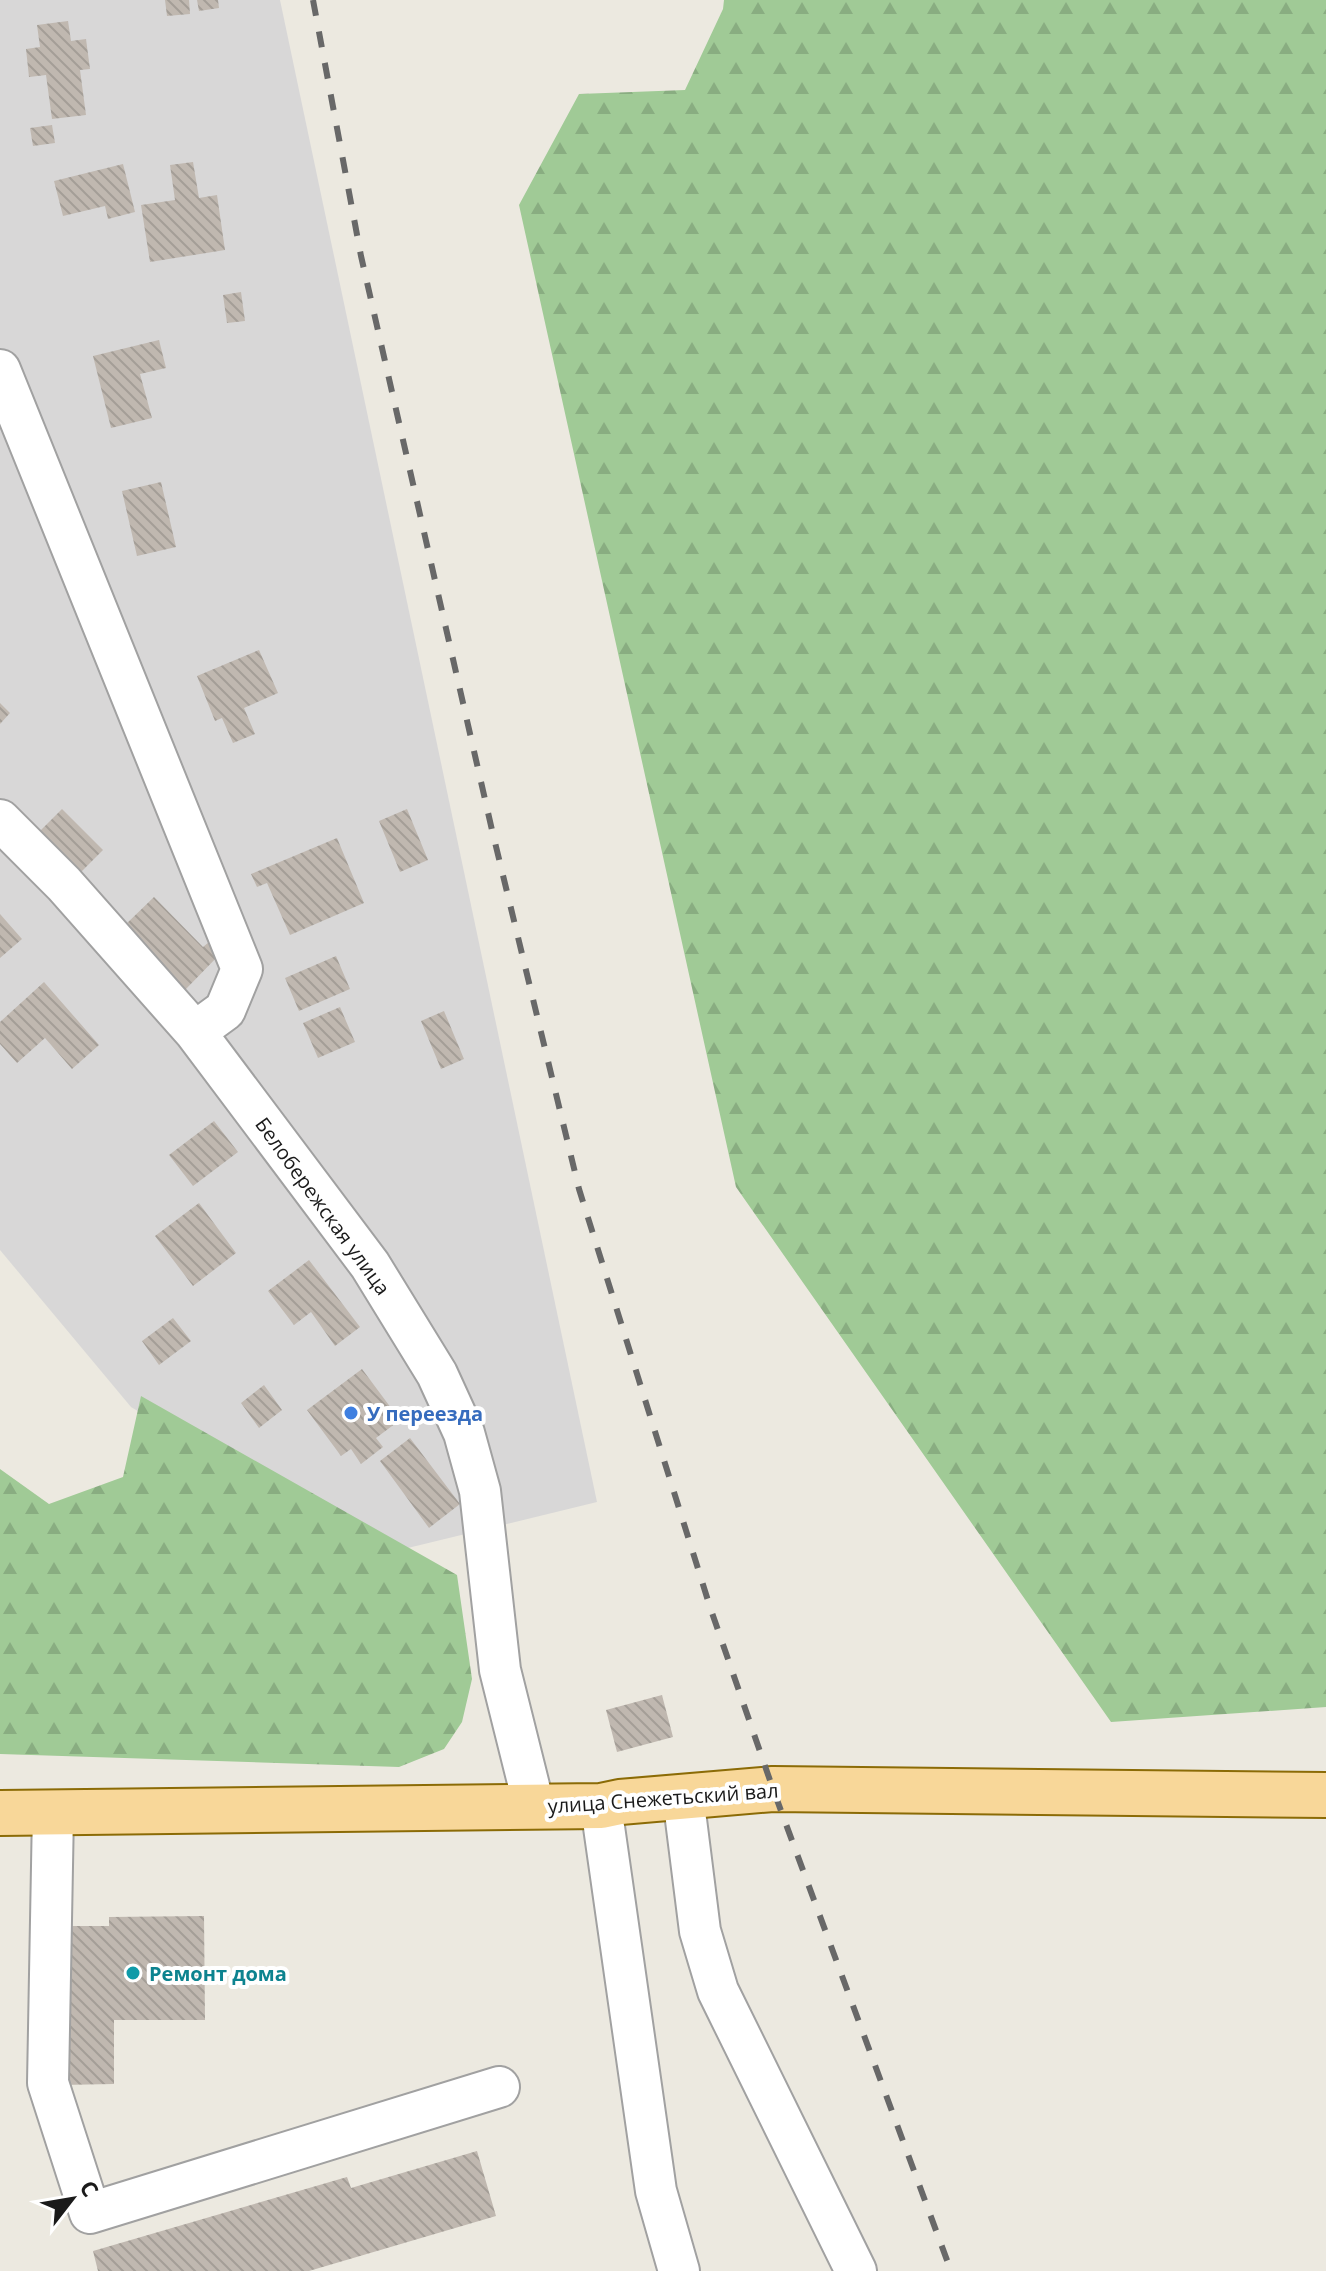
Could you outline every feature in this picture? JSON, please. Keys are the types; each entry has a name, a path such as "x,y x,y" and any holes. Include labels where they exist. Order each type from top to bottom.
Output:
{"main road":[{"name":"улица Снежетьский вал","path":"0,1813 601,1806 773,1789 1326,1795"}],"street":[{"path":"0,370 242,969 225,1010 195,1032"},
{"name":"Белобережская улица","path":"0,820 64,884 195,1032 370,1265 437,1374 464,1433 480,1491 500,1670 534,1806"},
{"path":"683,1796 700,1931 718,1991 856,2271"},
{"path":"601,1806 656,2191 679,2271"},
{"path":"53,1812 48,2083 90,2213 499,2087"}],"shaded area":[{"path":"0,0 280,0 597,1502 379,1555 131,1407 0,1250"}],"green space":[{"path":"724,0 1326,0 1326,1707 1111,1722 736,1187 519,205 579,94 685,90 723,9"},
{"path":"141,1396 457,1575 472,1679 462,1722 444,1749 399,1767 0,1754 0,1469 49,1504 123,1477"}],"building":[{"path":"165,0 189,0 190,14 167,16"},
{"path":"197,0 218,0 219,8 199,11"},
{"path":"68,21 71,41 86,39 90,69 80,70 86,115 52,119 46,75 29,77 26,49 40,47 37,25"},
{"path":"52,125 55,143 33,146 30,128"},
{"path":"193,162 199,198 217,195 225,250 150,262 141,205 175,200 170,165"},
{"path":"123,164 135,212 108,219 105,206 63,216 54,181"},
{"path":"241,292 245,321 227,323 223,295"},
{"path":"159,340 166,368 140,374 152,418 111,428 93,356"},
{"path":"161,482 176,547 137,556 122,491"},
{"path":"259,650 278,693 244,708 255,734 233,743 222,718 215,721 197,676"},
{"path":"0,703 10,713 0,724"},
{"path":"62,809 103,850 81,872 40,831"},
{"path":"407,809 428,860 400,872 379,821"},
{"path":"337,838 364,903 290,935 267,883 257,887 251,874"},
{"path":"154,897 203,947 209,942 220,954 185,990 123,927"},
{"path":"0,914 22,939 0,958"},
{"path":"336,956 350,989 299,1011 285,978"},
{"path":"44,982 99,1045 72,1069 45,1038 17,1063 0,1044 0,1022"},
{"path":"340,1007 355,1042 318,1058 303,1023"},
{"path":"444,1011 464,1059 441,1069 421,1021"},
{"path":"214,1121 238,1152 193,1186 169,1155"},
{"path":"199,1203 236,1253 193,1286 155,1236"},
{"path":"309,1260 360,1327 335,1346 311,1312 294,1325 268,1291"},
{"path":"173,1318 191,1341 159,1365 142,1341"},
{"path":"362,1369 400,1420 376,1438 383,1447 361,1464 351,1449 341,1456 307,1410"},
{"path":"264,1385 282,1410 259,1428 241,1403"},
{"path":"410,1438 460,1504 429,1528 380,1461"},
{"path":"662,1695 673,1737 617,1752 606,1710"},
{"name":"Ремонт дома","path":"204,1916 205,2020 114,2020 114,2084 61,2085 60,1926 109,1926 109,1917"},
{"path":"477,2151 496,2216 309,2271 98,2271 93,2251 347,2177 351,2188"}],"railway":[{"path":"313,0 361,256 492,830 579,1189 710,1607 773,1789 951,2271"}],"place":[{"name":"У переезда","path":"351,1413"},
{"name":"Ремонт дома","path":"133,1973"}]}
